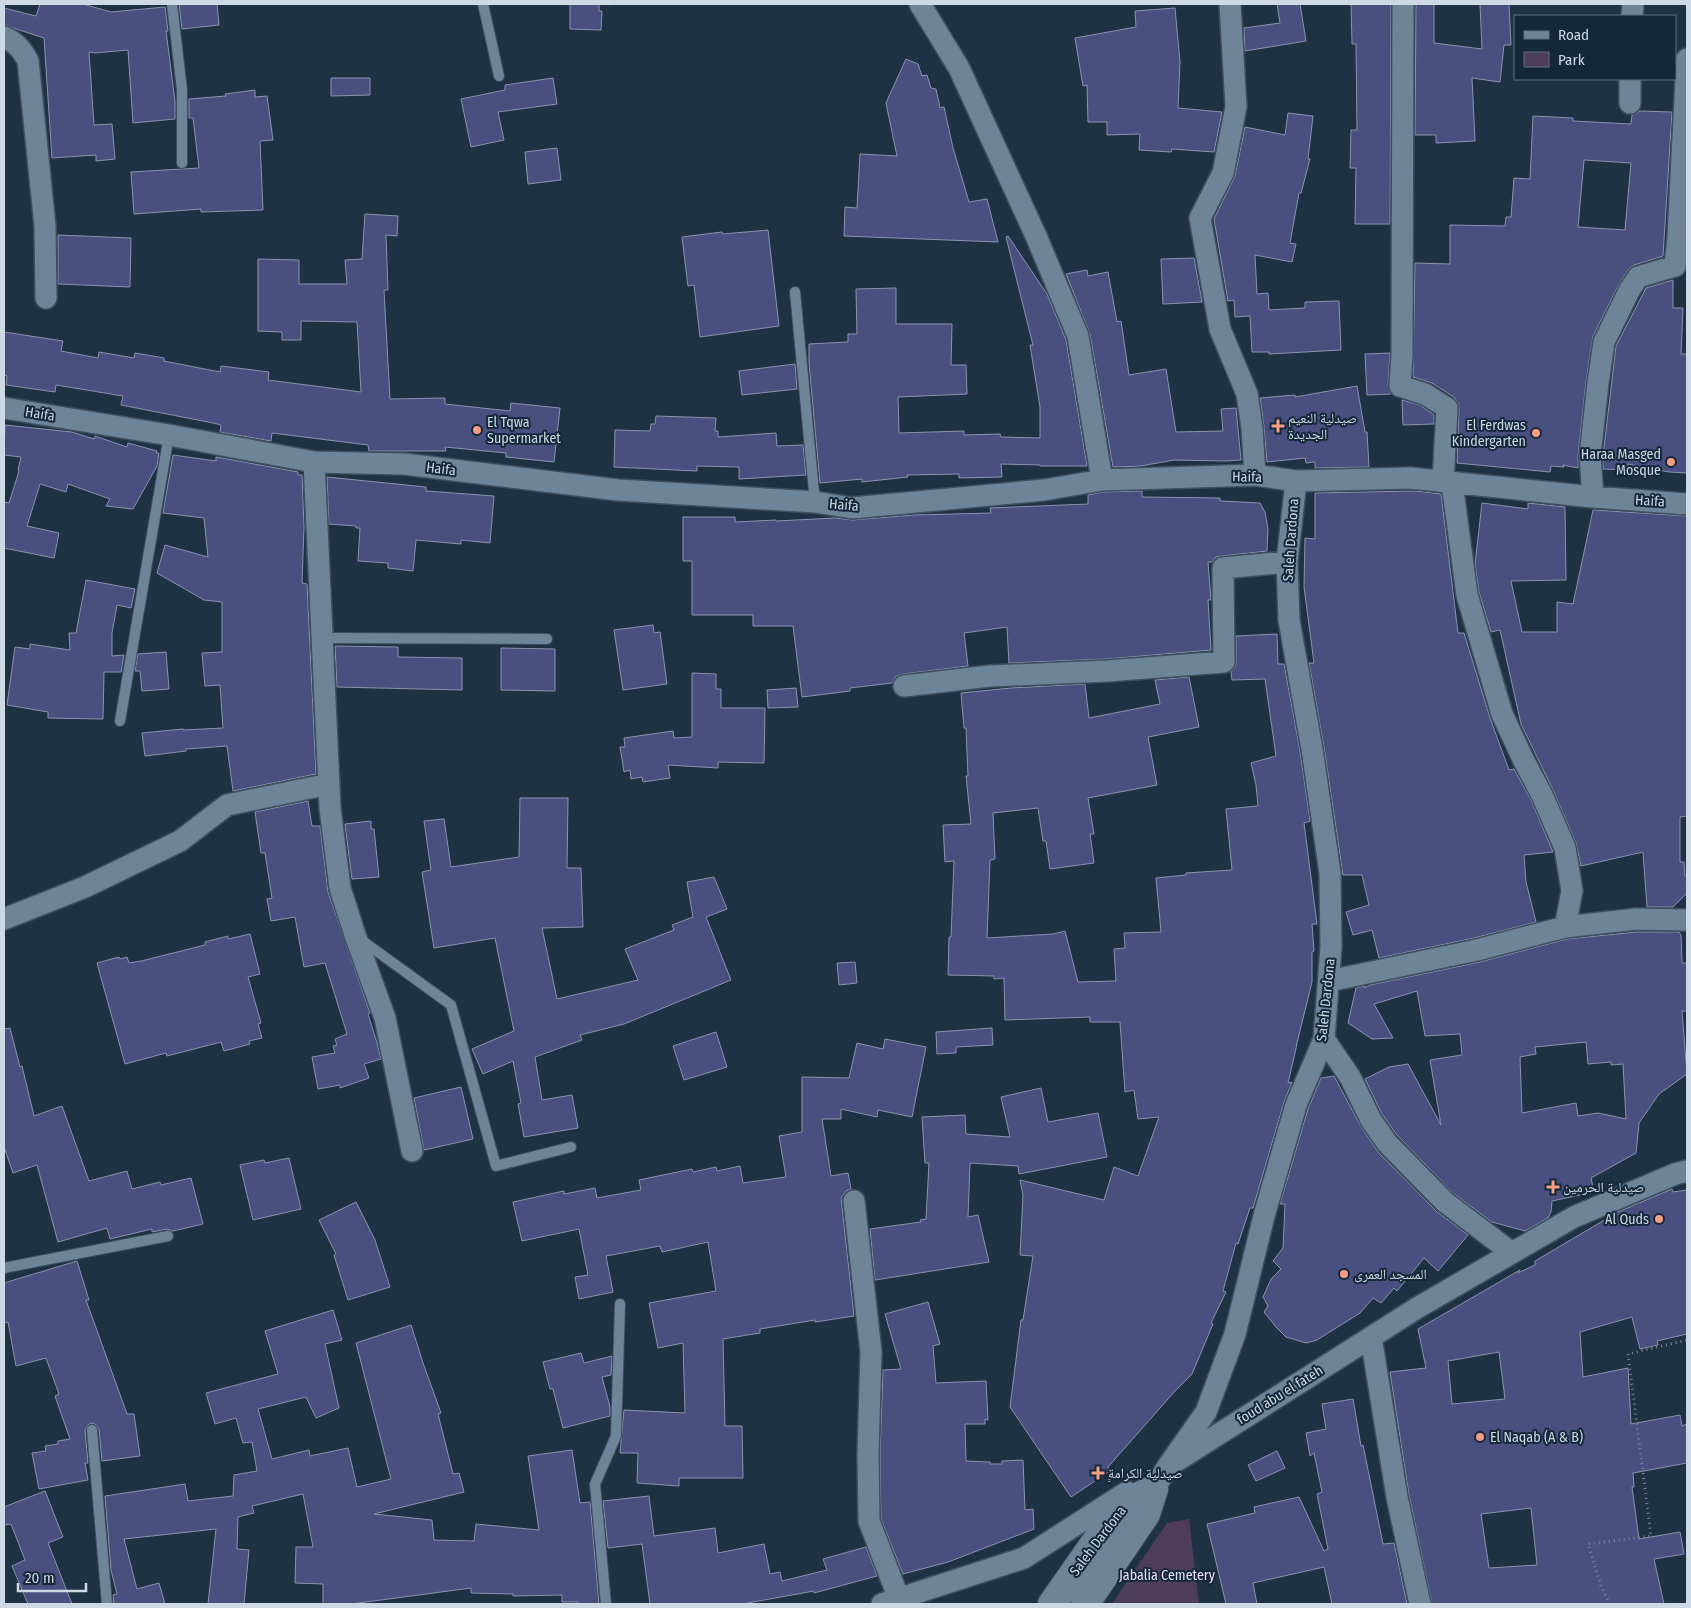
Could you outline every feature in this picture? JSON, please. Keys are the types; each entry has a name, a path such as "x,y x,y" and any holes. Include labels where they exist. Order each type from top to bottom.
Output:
{"street":[{"path":"923,4 959,68 1036,236 1078,336 1102,480"},
{"path":"1230,4 1236,107 1223,173 1200,218 1220,329 1248,394 1256,475"},
{"path":"1403,4 1402,354 1400,386 1425,394 1447,408 1448,482 1467,595 1502,714 1542,795 1565,848 1572,891 1565,927"},
{"path":"4,37 13,41 28,61 45,226 46,298"},
{"path":"1594,496 1590,456 1604,342 1630,289 1638,277 1675,266 1687,58"},
{"path":"1630,80 1630,103"},
{"name":"Haifa","path":"4,408 169,435 314,462 404,464 618,490 815,502 852,508 1044,490 1102,480 1256,475 1296,481 1410,478 1687,504"},
{"path":"314,462 330,808 340,888 385,1018 412,1151"},
{"name":"Saleh Dardona","path":"1085,1604 1146,1514 1161,1478 1206,1412 1235,1334 1264,1216 1296,1105 1324,1039 1331,947 1330,873 1312,749 1289,620 1287,562 1296,481"},
{"path":"904,686 990,676 1107,671 1224,662 1223,568 1287,562"},
{"path":"4,919 85,887 180,841 227,805 329,784"},
{"path":"1329,981 1477,950 1565,927 1636,919 1687,920"},
{"path":"1324,1039 1350,1077 1371,1120 1388,1142 1445,1202 1512,1253"},
{"name":"foud abu el fateh","path":"890,1601 1024,1558 1161,1478 1417,1308 1574,1218 1681,1173"},
{"path":"854,1201 871,1352 868,1455 869,1522 890,1601"},
{"path":"1371,1337 1397,1497 1420,1604"},
{"name":"Saleh Dardona","path":"1052,1604 1122,1504 1161,1478"}],"lane":[{"path":"172,4 182,90 182,163"},
{"path":"483,4 499,76"},
{"path":"795,292 815,502"},
{"path":"120,721 169,435"},
{"path":"322,638 547,639"},
{"path":"355,935 451,1005 496,1166 571,1147"},
{"path":"4,1268 168,1236"},
{"path":"606,1604 595,1484 616,1436 620,1304"},
{"path":"92,1430 107,1604"}],"path":[{"path":"1610,1604 1600,1586 1588,1544 1650,1536 1628,1354 1687,1340"}],"green space":[{"name":"Jabalia Cemetery","path":"1189,1519 1199,1604 1112,1604 1167,1523"}],"building":[{"path":"40,4 83,4 111,12 165,7 168,31 166,31 175,101 175,119 133,123 128,50 89,52 94,125 112,124 115,159 96,161 96,155 52,158 44,38 4,25 4,8 36,16"},
{"path":"179,4 217,4 219,25 182,29"},
{"path":"570,4 599,4 599,11 602,11 601,30 570,29"},
{"path":"1277,4 1300,4 1306,41 1245,51 1244,28 1280,23"},
{"path":"1351,4 1391,4 1390,224 1355,224 1356,168 1350,168 1351,130 1357,130 1356,44 1352,44"},
{"path":"1416,4 1434,4 1434,43 1482,49 1480,4 1509,4 1511,45 1504,45 1500,82 1472,78 1475,141 1436,143 1436,135 1415,135"},
{"path":"1175,8 1180,62 1178,108 1222,112 1214,152 1172,149 1171,152 1139,150 1140,134 1107,135 1107,122 1088,122 1087,85 1083,86 1075,38 1136,27 1135,11"},
{"path":"906,59 918,64 922,76 927,75 931,88 936,89 940,108 944,107 953,148 969,202 987,199 998,242 844,236 845,207 857,208 860,154 897,156 886,103"},
{"path":"331,78 370,78 370,95 331,96"},
{"path":"553,78 557,104 498,112 504,140 471,147 461,99 505,90 505,85"},
{"path":"255,90 255,97 267,96 273,140 260,141 263,210 201,212 201,209 134,214 131,172 199,168 193,118 189,118 189,99 226,96 225,94"},
{"path":"1640,111 1672,112 1663,256 1634,265 1628,270 1593,336 1586,382 1578,468 1563,465 1564,467 1551,466 1550,472 1457,463 1458,403 1454,397 1432,383 1413,377 1415,263 1450,264 1450,225 1505,226 1506,217 1511,217 1514,178 1530,179 1533,116 1573,118 1573,121 1631,124 1632,115","holes":["1584,160 1631,163 1625,230 1578,227"]},
{"path":"1288,113 1313,116 1308,159 1310,159 1301,193 1299,193 1290,243 1296,244 1292,262 1255,255 1257,294 1268,293 1269,310 1305,308 1305,302 1339,301 1341,350 1269,354 1269,352 1252,352 1250,316 1235,317 1234,300 1228,301 1214,219 1235,176 1245,127 1285,135"},
{"path":"557,148 561,180 528,184 525,152"},
{"path":"365,214 398,216 397,236 386,235 388,290 384,290 390,399 445,398 445,404 510,411 511,403 560,408 554,462 506,457 506,453 445,447 446,451 369,451 368,445 272,433 271,441 220,432 221,425 213,423 121,405 123,396 56,385 55,392 6,385 7,376 4,375 4,332 63,341 61,351 98,358 99,352 134,358 135,353 220,372 221,366 269,372 268,380 361,392 357,322 301,321 301,340 282,340 282,332 258,331 258,259 299,260 299,284 347,284 345,260 362,259"},
{"path":"768,230 779,326 700,337 694,285 688,286 682,237 722,232 723,234"},
{"path":"58,235 131,238 130,287 58,284"},
{"path":"1008,236 1047,294 1066,340 1087,466 1001,464 1002,477 959,478 959,474 907,475 908,477 862,482 862,479 820,483 809,344 848,342 848,334 857,334 856,289 896,288 896,324 952,324 951,365 966,365 967,394 898,397 899,433 964,431 964,435 1000,434 1001,437 1040,438 1040,407 1030,345 1033,345 1006,237"},
{"path":"1194,258 1202,302 1163,304 1161,259"},
{"path":"1087,270 1088,276 1108,272 1117,322 1121,321 1129,375 1166,369 1176,432 1223,431 1221,409 1236,408 1241,460 1174,460 1141,466 1113,467 1090,334 1066,274"},
{"path":"1673,280 1673,308 1683,308 1681,354 1687,354 1687,473 1669,472 1628,464 1627,470 1603,469 1616,346 1646,288"},
{"path":"1390,353 1388,385 1391,394 1367,395 1365,354"},
{"path":"795,364 797,389 742,395 739,371"},
{"path":"1357,386 1365,432 1367,432 1369,467 1315,468 1315,462 1306,463 1305,458 1267,462 1260,398 1295,395 1295,397"},
{"path":"1402,400 1420,405 1434,415 1434,424 1403,425"},
{"path":"656,416 716,418 715,431 718,431 718,437 776,433 777,446 803,445 806,475 739,479 739,467 697,466 697,471 614,467 615,430 650,431 651,424 655,424"},
{"path":"5,425 72,432 94,439 95,436 127,447 128,443 157,451 156,453 159,453 157,466 133,509 106,506 110,499 68,484 66,492 40,484 27,526 59,533 54,558 4,548 4,502 9,503 19,471 21,457 4,455"},
{"path":"173,455 216,461 216,457 298,472 298,475 302,475 304,527 302,583 307,584 316,774 233,791 227,746 186,749 186,751 145,756 142,733 223,728 220,685 205,686 202,653 222,652 222,602 204,600 157,573 165,545 208,557 204,518 163,513"},
{"path":"327,477 426,487 426,491 494,496 490,543 461,540 461,544 416,540 413,571 388,568 388,563 358,561 360,528 329,524"},
{"path":"1142,491 1142,497 1220,498 1220,501 1260,503 1265,512 1268,529 1267,551 1216,557 1212,562 1208,562 1211,600 1208,600 1211,650 1106,659 1009,663 1007,627 964,633 968,666 903,674 896,676 892,683 850,688 850,691 802,697 793,626 753,626 753,615 692,615 692,561 683,561 683,517 735,517 735,522 835,518 853,520 914,515 991,513 990,508 1088,504 1088,495 1103,492"},
{"path":"1416,491 1441,494 1458,633 1464,633 1490,718 1509,770 1514,769 1531,800 1553,852 1524,855 1526,882 1536,922 1474,938 1379,958 1372,930 1353,935 1346,912 1369,905 1362,875 1343,875 1324,747 1309,663 1314,663 1304,587 1305,538 1315,539 1315,493"},
{"path":"1482,503 1528,509 1528,503 1565,507 1566,580 1511,581 1522,632 1557,632 1557,602 1573,604 1593,510 1687,516 1687,816 1680,817 1680,862 1684,862 1685,876 1687,875 1687,893 1673,907 1647,907 1643,852 1581,866 1576,843 1521,724 1500,630 1491,632 1479,592 1475,564"},
{"path":"86,580 135,589 131,608 117,605 112,633 112,656 124,655 121,672 104,672 103,719 48,718 48,712 7,705 15,647 30,649 30,644 70,650 69,633 76,633"},
{"path":"653,625 654,633 660,632 667,684 623,690 614,630"},
{"path":"1277,634 1278,664 1284,664 1300,751 1310,821 1304,823 1317,924 1312,924 1314,951 1312,952 1312,982 1288,1083 1292,1082 1284,1102 1253,1208 1250,1208 1238,1244 1236,1243 1223,1291 1226,1292 1211,1323 1213,1324 1192,1374 1108,1467 1110,1471 1071,1497 1010,1407 1021,1320 1023,1320 1033,1256 1020,1255 1023,1195 1020,1180 1104,1200 1114,1167 1138,1176 1159,1117 1138,1119 1134,1090 1125,1092 1120,1022 1090,1022 1090,1017 1005,1020 1004,978 994,979 994,976 948,975 954,861 945,862 943,825 971,824 966,776 968,776 966,728 964,728 961,693 1085,684 1089,718 1160,704 1155,680 1189,677 1199,727 1148,737 1157,785 1088,798 1094,834 1090,834 1094,863 1050,869 1038,808 993,813 995,859 990,860 987,938 1053,934 1065,931 1078,982 1116,981 1114,949 1125,948 1124,933 1161,932 1156,878 1186,875 1186,873 1232,870 1226,809 1258,806 1251,763 1276,756 1265,679 1232,680 1231,672 1236,662 1236,636"},
{"path":"335,646 398,647 398,657 462,658 462,690 337,687"},
{"path":"501,648 555,649 555,691 501,690"},
{"path":"166,652 169,689 142,691 140,671 135,671 138,654"},
{"path":"692,673 716,674 716,689 721,689 721,708 765,708 764,763 718,762 718,768 668,765 670,778 643,782 642,777 631,779 630,770 624,772 620,747 625,747 624,738 673,731 674,738 692,737"},
{"path":"796,688 798,707 768,708 767,690"},
{"path":"520,798 568,798 567,868 581,868 583,927 542,928 557,999 638,980 625,949 674,930 672,925 693,917 687,882 714,877 727,909 706,917 731,980 624,1024 580,1035 582,1040 535,1057 542,1100 572,1095 578,1128 524,1137 518,1104 521,1103 513,1061 483,1074 472,1049 514,1031 495,938 434,948 422,872 431,870 424,821 444,819 451,867 519,857"},
{"path":"308,801 312,826 320,826 328,892 370,1013 368,1014 381,1059 364,1064 369,1078 340,1088 340,1085 318,1089 312,1057 335,1053 333,1046 337,1045 335,1039 347,1034 325,963 304,967 295,917 271,921 267,899 272,898 265,853 261,853 255,812"},
{"path":"371,821 371,829 374,829 379,877 352,879 345,824"},
{"path":"1637,932 1679,932 1681,935 1682,963 1687,963 1687,1011 1682,1011 1687,1074 1659,1094 1639,1123 1636,1153 1591,1178 1594,1192 1552,1201 1551,1212 1548,1218 1525,1231 1492,1222 1453,1193 1397,1135 1382,1114 1365,1079 1389,1067 1408,1064 1441,1125 1430,1060 1462,1055 1460,1034 1425,1036 1417,991 1374,1004 1393,1038 1372,1039 1348,1023 1356,988 1365,986 1365,988 1370,985 1480,962 1567,939","holes":["1586,1042 1588,1064 1611,1062 1611,1065 1623,1064 1626,1119 1598,1113 1578,1116 1576,1103 1522,1113 1520,1057 1536,1054 1535,1047"]},
{"path":"250,934 260,974 248,977 261,1023 258,1024 262,1038 249,1041 250,1044 224,1051 221,1042 167,1056 166,1053 125,1064 97,963 119,957 120,959 127,957 129,963 141,961 205,945 205,942 228,936 228,939"},
{"path":"855,962 857,983 839,985 837,963"},
{"path":"10,1028 20,1067 22,1066 34,1116 62,1106 89,1181 127,1171 132,1189 160,1182 161,1185 191,1178 203,1224 173,1231 167,1229 152,1232 152,1229 110,1239 107,1228 58,1242 37,1165 13,1173 4,1147 4,1029"},
{"path":"992,1028 993,1045 956,1047 956,1053 937,1054 936,1032"},
{"path":"716,1032 727,1067 684,1080 673,1046"},
{"path":"885,1039 926,1047 912,1117 878,1110 877,1117 841,1109 841,1119 822,1119 831,1176 848,1173 851,1189 846,1191 841,1198 854,1316 760,1329 760,1333 723,1339 725,1426 742,1426 743,1478 679,1478 679,1486 637,1483 638,1453 620,1453 624,1410 685,1413 683,1343 658,1348 649,1303 716,1291 708,1242 662,1252 660,1246 606,1256 613,1292 579,1299 575,1277 588,1275 579,1229 522,1241 513,1202 564,1191 564,1194 595,1188 597,1198 641,1190 639,1180 692,1169 693,1172 716,1167 717,1171 740,1166 743,1183 786,1177 779,1136 802,1132 802,1077 849,1078 857,1043 883,1049"},
{"path":"1334,1076 1360,1125 1378,1152 1436,1211 1468,1235 1438,1271 1424,1258 1397,1291 1394,1288 1381,1303 1373,1298 1360,1313 1317,1340 1306,1343 1286,1337 1276,1327 1264,1312 1268,1306 1263,1297 1271,1279 1281,1269 1273,1261 1283,1248 1285,1204 1280,1204 1308,1109 1321,1078"},
{"path":"461,1087 473,1139 424,1150 414,1098"},
{"path":"1041,1088 1048,1122 1098,1113 1107,1157 1019,1174 1018,1166 970,1163 968,1217 978,1215 989,1262 875,1280 870,1229 921,1222 920,1220 926,1219 929,1163 925,1163 922,1117 965,1115 966,1134 1010,1137 1001,1097"},
{"path":"289,1158 301,1209 253,1220 240,1165 264,1160 265,1163"},
{"path":"1672,1189 1673,1192 1687,1190 1687,1334 1657,1341 1658,1345 1640,1349 1632,1317 1580,1332 1583,1377 1628,1368 1631,1424 1680,1415 1682,1426 1687,1424 1687,1463 1633,1473 1634,1487 1632,1487 1639,1539 1680,1532 1684,1554 1654,1559 1664,1604 1432,1604 1409,1495 1390,1372 1426,1368 1418,1329 1520,1270 1518,1273 1535,1265 1535,1261 1618,1212","holes":["1499,1352 1505,1399 1452,1404 1448,1361","1531,1508 1537,1565 1489,1568 1481,1514"]},
{"path":"356,1202 375,1240 390,1287 348,1300 334,1255 336,1254 319,1220"},
{"path":"77,1261 89,1300 86,1300 127,1414 134,1414 140,1456 102,1461 99,1429 95,1424 91,1423 85,1430 88,1463 85,1463 88,1480 39,1489 32,1453 46,1451 45,1446 58,1444 58,1441 70,1439 55,1396 59,1394 46,1358 16,1366 8,1322 4,1323 4,1283"},
{"path":"928,1302 940,1344 933,1346 936,1383 986,1381 988,1420 985,1419 985,1424 965,1424 966,1461 1002,1464 1002,1461 1023,1460 1025,1510 1033,1509 1034,1529 948,1562 903,1574 881,1519 880,1455 883,1370 901,1369 885,1314"},
{"path":"333,1310 342,1340 325,1344 339,1408 316,1418 306,1397 258,1409 272,1459 309,1450 310,1456 348,1448 357,1487 391,1479 356,1343 411,1325 441,1413 438,1414 453,1474 459,1473 464,1492 374,1514 432,1520 434,1540 474,1541 476,1524 539,1530 528,1456 572,1450 580,1503 590,1502 599,1604 562,1602 562,1595 513,1596 513,1594 471,1593 471,1588 351,1604 323,1604 323,1584 295,1583 296,1547 313,1547 303,1494 252,1506 254,1513 238,1517 237,1549 249,1550 244,1604 208,1604 216,1529 124,1539 137,1589 159,1583 165,1604 114,1604 113,1595 117,1594 111,1570 105,1496 185,1484 188,1501 233,1496 234,1475 257,1471 252,1442 243,1443 236,1418 215,1424 206,1393 278,1374 265,1331"},
{"path":"581,1353 584,1363 612,1356 611,1375 602,1377 610,1407 610,1416 563,1428 553,1389 550,1389 543,1362"},
{"path":"1353,1399 1361,1446 1363,1445 1383,1544 1394,1543 1407,1604 1332,1604 1324,1567 1253,1583 1257,1604 1226,1604 1207,1524 1255,1513 1254,1507 1299,1497 1324,1551 1328,1549 1317,1494 1322,1492 1314,1453 1310,1456 1306,1433 1326,1429 1322,1404"},
{"path":"1277,1451 1285,1468 1256,1481 1248,1465"},
{"path":"45,1491 63,1537 48,1543 72,1604 28,1604 12,1566 25,1560 11,1524 4,1525 4,1507"},
{"path":"649,1496 654,1536 715,1528 718,1553 764,1544 770,1574 780,1572 782,1581 827,1570 823,1559 866,1547 877,1576 814,1593 814,1591 742,1604 650,1604 642,1544 608,1548 603,1501"}],"place":[{"name":"صيدلية النعيم الجديدة","path":"1278,426"},
{"name":"El Tqwa Supermarket","path":"477,430"},
{"name":"El Ferdwas Kindergarten","path":"1536,433"},
{"name":"Haraa Masged Mosque","path":"1671,462"},
{"name":"صيدلية الحرمين","path":"1553,1187"},
{"name":"Al Quds","path":"1659,1219"},
{"name":"المسجد العمرى","path":"1344,1274"},
{"name":"El Naqab (A & B)","path":"1480,1437"},
{"name":"ِِصيدلية الكرامة","path":"1098,1473"}]}
